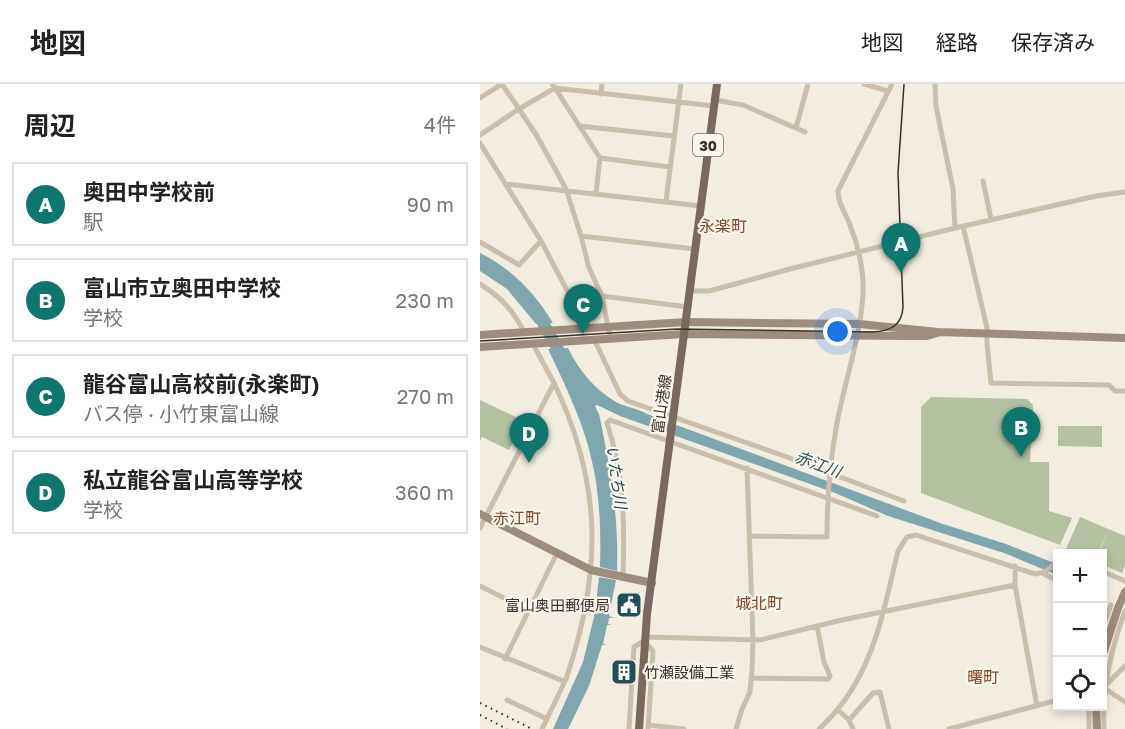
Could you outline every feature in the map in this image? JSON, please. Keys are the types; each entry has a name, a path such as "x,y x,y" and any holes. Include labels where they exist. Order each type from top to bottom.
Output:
{"main road":[{"name":"富山港線","path":"639,729 645,639 717,84"}],"street":[{"path":"480,98 502,84 537,136 566,189 589,268 602,296 610,337"},
{"path":"601,94 602,84"},
{"path":"666,201 681,84"},
{"path":"796,128 808,84"},
{"path":"864,84 888,91"},
{"path":"749,536 827,537 828,496 837,422 859,324 863,279 850,224 838,201 838,191 892,84"},
{"path":"935,84 936,106 953,189 955,228"},
{"path":"553,86 600,158 596,193"},
{"path":"480,135 553,86 601,94 678,102 743,105 805,132"},
{"path":"579,126 674,136"},
{"path":"480,143 540,241 587,328"},
{"path":"600,158 670,167"},
{"path":"983,181 991,219"},
{"path":"506,183 700,207"},
{"path":"691,291 709,291 991,219 1096,196 1125,192"},
{"path":"963,226 987,328 991,383 1109,385 1115,391 1125,391"},
{"path":"581,236 695,249"},
{"path":"480,242 519,265 540,241"},
{"path":"480,284 499,298 529,331"},
{"path":"602,296 688,307"},
{"path":"480,335 686,322 859,324 938,332 1125,338"},
{"path":"480,346 684,334 927,336 938,332"},
{"path":"594,339 620,394 628,401 830,477 904,501"},
{"path":"536,344 565,406 577,441 588,493 594,571 585,615 566,679 542,729"},
{"path":"480,528 483,515 554,383"},
{"path":"622,577 624,549 622,481 607,423 610,420 670,438 877,516"},
{"path":"736,729 741,710 750,692 753,640 747,468"},
{"path":"483,515 594,571 652,583"},
{"path":"819,729 838,710 853,689 868,661 898,551 907,537 916,535 1035,574 1043,573 1053,565"},
{"path":"505,659 557,553"},
{"path":"1015,566 1015,585 1038,706"},
{"path":"1043,573 1053,578"},
{"path":"1107,573 1125,581"},
{"path":"629,729 634,647 645,639 704,637 753,640 1015,585"},
{"path":"480,586 528,610"},
{"path":"1107,643 1125,592"},
{"path":"1107,623 1120,608"},
{"path":"1107,673 1120,608"},
{"path":"751,678 828,679 830,676 824,662 817,626"},
{"path":"645,639 653,651 648,727 684,729"},
{"path":"480,647 563,681 566,679"},
{"path":"1107,686 1125,666"},
{"path":"1107,691 1125,702"},
{"path":"849,720 873,693 880,692 889,729"},
{"path":"507,700 547,719"},
{"path":"949,729 1053,702"},
{"path":"838,710 849,720 854,729"},
{"path":"1089,711 1089,729"},
{"path":"1096,711 1097,729"},
{"path":"1104,711 1104,729"}],"green space":[{"path":"931,397 1027,399 1033,405 1030,462 1049,462 1049,511 1072,518 1060,545 921,493 921,407"},
{"path":"480,400 524,421 509,450 482,437 480,441"},
{"path":"1058,426 1102,426 1102,447 1058,446"},
{"path":"1080,517 1125,536 1125,565 1122,573 1107,567 1107,549 1101,549 1108,532 1100,549 1066,549"}],"water":[{"path":"480,253 502,266 522,283 553,323 536,324 507,289 480,271"},
{"path":"568,348 588,378 608,397 620,404 943,524 1006,544 1053,562 1053,573 1004,553 888,516 835,493 620,416 597,405 595,406 599,414 607,452 617,531 617,571 600,567 599,504 590,451 574,406 548,349"},
{"path":"599,577 616,580 609,616 614,618 609,618 608,624 612,625 607,625 603,644 607,645 602,645 589,686 568,729 553,729 583,662 595,613"}],"waterway":[{"name":"いたち川","path":"537,312 565,362"}],"tram line":[{"path":"480,341 677,329 873,332 890,329 898,323 903,307 898,173 904,84"}],"railway":[{"path":"480,703 532,729"},
{"path":"480,715 507,729"}],"place":[{"name":"奥田中学校前","path":"901,273"},
{"name":"龍谷富山高校前(永楽町)","path":"583,334"},
{"name":"富山市立奥田中学校","path":"1021,457"},
{"name":"私立龍谷富山高等学校","path":"529,463"},
{"name":"富山奥田郵便局","path":"629,605"},
{"name":"竹瀬設備工業","path":"624,672"}],"district":[{"name":"永楽町","path":"723,226"},
{"name":"赤江町","path":"517,518"},
{"name":"城北町","path":"759,603"},
{"name":"曙町","path":"983,677"}],"water label":[{"name":"赤江川","path":"818,464"}]}
